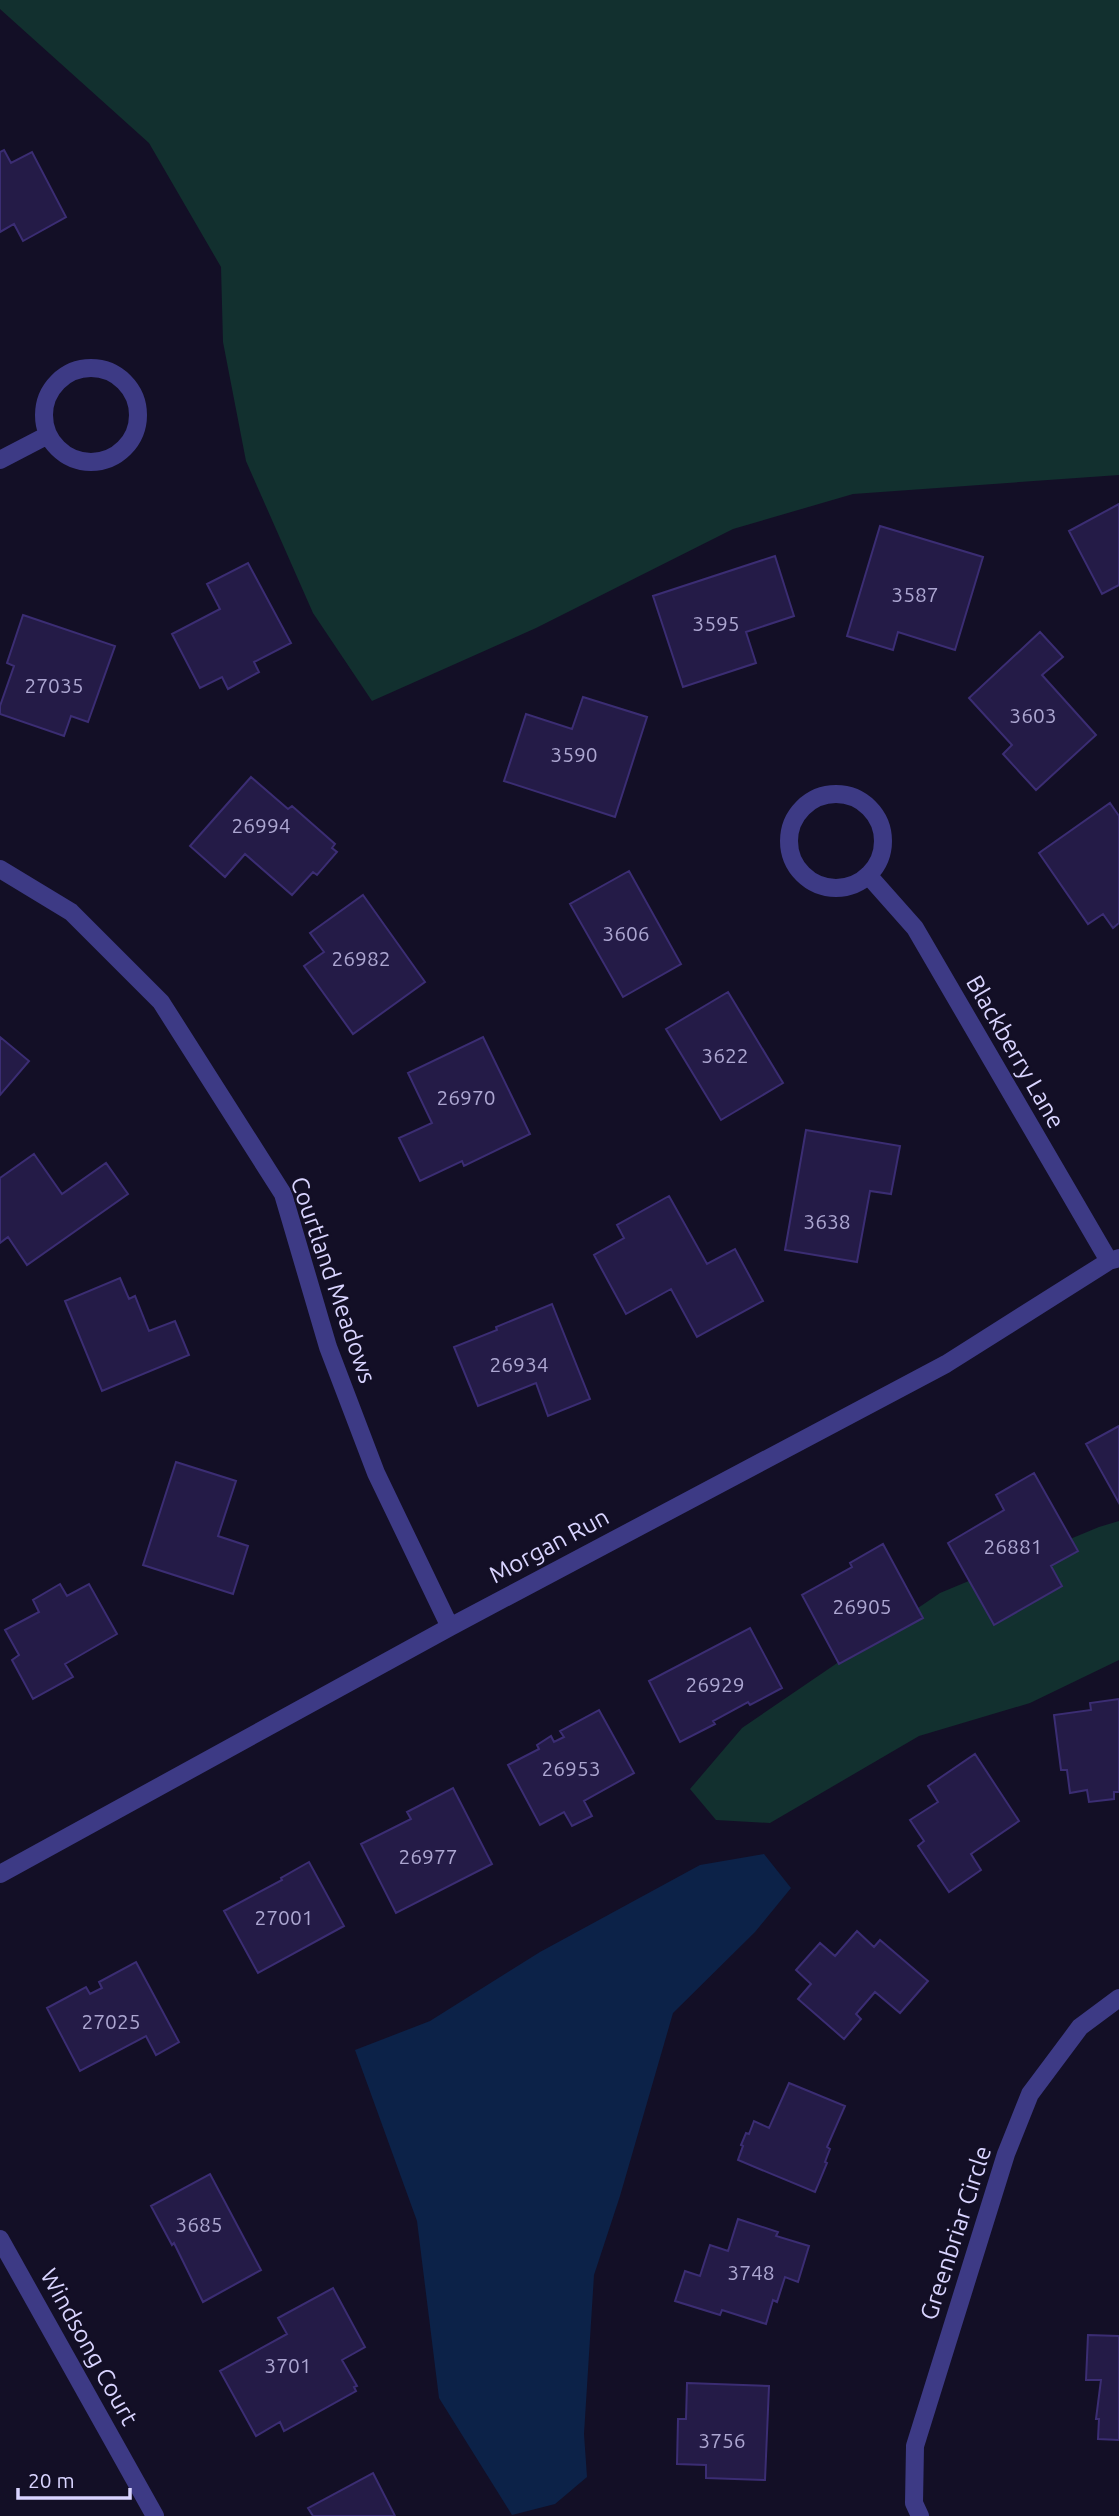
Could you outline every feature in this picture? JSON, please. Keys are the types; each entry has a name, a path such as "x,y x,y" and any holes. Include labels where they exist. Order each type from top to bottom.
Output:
{"street":[{"path":"86,368 114,373 126,382 135,396 139,412 137,428 130,443 118,454 102,461 86,462 70,458 57,448 48,435 44,420 47,398 59,381 71,372 86,368"},
{"path":"0,460 48,435"},
{"path":"828,794 849,795 870,808 877,817 883,837 880,858 869,875 852,885 825,887 801,873 792,860 788,844 793,821 808,802 828,794"},
{"name":"Courtland Meadows","path":"0,869 71,912 161,1002 283,1194 328,1347 376,1473 450,1627"},
{"name":"Blackberry Lane","path":"869,875 915,928 1114,1260"},
{"name":"Morgan Run","path":"0,1874 450,1627 946,1364 1114,1260"},
{"name":"Greenbriar Circle","path":"920,2516 914,2503 915,2446 1006,2154 1030,2094 1080,2027 1119,1998"},
{"name":"Windsong Court","path":"0,2239 155,2516"}],"green space":[{"path":"0,0 1119,0 1119,475 853,494 733,529 536,628 372,701 313,613 246,461 223,342 221,267 149,143 0,9"},
{"path":"1119,1521 1119,1660 1030,1703 919,1736 770,1823 716,1820 690,1789 742,1728 940,1593"}],"water":[{"path":"764,1854 791,1888 755,1932 673,2013 594,2275 584,2434 587,2477 555,2504 512,2515 439,2398 417,2221 355,2050 430,2021 540,1952 700,1865"}],"building":[{"path":"4,150 11,163 32,152 66,217 23,241 14,224 0,232 0,152"},
{"path":"1119,504 1119,585 1102,594 1069,531"},
{"path":"880,526 983,557 955,650 898,632 893,650 847,636"},
{"path":"775,556 794,616 746,632 756,663 683,687 653,596"},
{"path":"248,563 291,643 254,662 259,672 228,689 222,677 200,688 172,634 220,609 207,584"},
{"path":"23,615 115,646 88,722 71,716 64,736 0,714 0,706 14,666 7,663"},
{"path":"1040,632 1063,657 1042,675 1096,735 1036,790 1003,754 1012,745 969,698"},
{"path":"583,697 647,717 615,817 504,781 526,714 572,729"},
{"path":"251,777 288,809 292,806 335,844 332,848 337,852 317,875 313,872 292,895 245,854 225,877 190,846"},
{"path":"1110,803 1119,816 1119,923 1113,928 1103,914 1088,924 1039,853"},
{"path":"629,871 681,964 623,997 570,904"},
{"path":"363,895 425,982 353,1034 304,966 324,952 310,933"},
{"path":"728,992 783,1083 721,1120 666,1029"},
{"path":"0,1037 29,1061 0,1095"},
{"path":"483,1037 530,1134 464,1166 462,1161 420,1181 399,1138 432,1123 408,1073"},
{"path":"806,1130 900,1146 891,1194 870,1191 857,1262 785,1250"},
{"path":"34,1154 62,1194 106,1163 128,1194 27,1265 8,1237 0,1243 0,1178"},
{"path":"669,1196 707,1264 735,1249 763,1301 697,1337 671,1289 626,1314 594,1255 624,1238 617,1225"},
{"path":"120,1278 129,1299 135,1296 149,1331 175,1321 189,1355 102,1391 65,1301"},
{"path":"552,1304 590,1399 548,1416 536,1383 478,1406 454,1347"},
{"path":"1119,1426 1119,1503 1086,1444"},
{"path":"176,1462 236,1481 218,1536 248,1546 233,1594 143,1565"},
{"path":"1034,1473 1078,1551 1051,1566 1062,1586 994,1625 948,1543 1004,1510 996,1495"},
{"path":"883,1544 923,1618 839,1664 802,1595 852,1567 850,1563"},
{"path":"60,1584 67,1596 89,1584 117,1634 65,1664 73,1677 33,1699 12,1660 19,1655 5,1630 39,1612 33,1600"},
{"path":"750,1628 782,1688 750,1705 748,1702 713,1721 715,1724 680,1742 649,1681"},
{"path":"1119,1699 1119,1792 1114,1792 1114,1799 1089,1802 1087,1790 1070,1793 1067,1770 1061,1770 1054,1715 1091,1710 1090,1703"},
{"path":"599,1710 634,1773 584,1801 592,1816 572,1826 564,1812 540,1825 508,1765 539,1749 537,1745 551,1736 554,1742 564,1737 560,1731"},
{"path":"975,1754 1019,1821 971,1854 981,1870 949,1892 918,1846 924,1841 910,1820 938,1802 928,1786"},
{"path":"453,1788 492,1864 396,1913 361,1844 411,1819 407,1812"},
{"path":"309,1862 344,1926 258,1973 224,1911 282,1880 281,1878"},
{"path":"857,1931 874,1947 880,1940 928,1981 900,2013 875,1992 856,2014 861,2019 844,2039 798,1999 811,1984 796,1970 820,1943 835,1956"},
{"path":"136,1962 179,2042 156,2055 146,2036 80,2071 47,2008 86,1987 90,1994 102,1988 99,1982"},
{"path":"789,2083 845,2106 827,2147 830,2149 825,2162 827,2163 815,2192 738,2160 746,2133 749,2134 754,2121 769,2128"},
{"path":"210,2174 261,2270 203,2302 174,2243 172,2245 151,2206"},
{"path":"738,2219 778,2232 776,2236 809,2246 798,2282 785,2277 777,2302 773,2300 766,2324 722,2310 720,2315 675,2301 685,2271 700,2276 710,2245 728,2251"},
{"path":"333,2288 365,2347 342,2360 357,2386 354,2387 356,2391 284,2431 280,2422 256,2436 220,2371 287,2334 278,2318"},
{"path":"1088,2335 1119,2336 1119,2440 1098,2439 1099,2419 1096,2419 1101,2380 1086,2380"},
{"path":"687,2383 769,2386 765,2480 706,2478 706,2465 677,2464 678,2419 686,2419"},
{"path":"373,2473 395,2516 313,2516 308,2508"}]}
